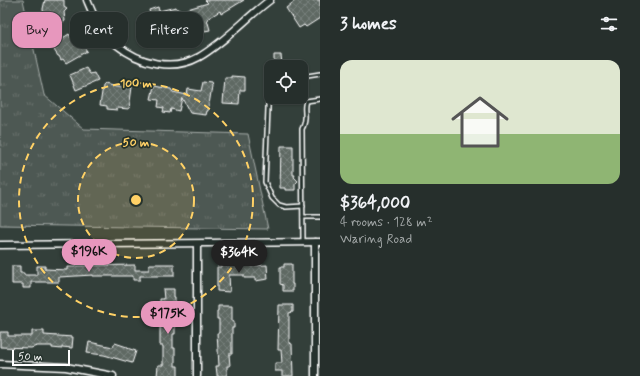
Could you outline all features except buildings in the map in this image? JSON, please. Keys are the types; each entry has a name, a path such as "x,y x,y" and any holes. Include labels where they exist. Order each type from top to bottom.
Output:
{"street":[{"path":"87,0 98,25 106,36 124,51 137,58 153,63 172,65 198,58 213,48 270,0"},
{"path":"0,245 318,242 315,376"},
{"path":"197,244 197,376"},
{"path":"0,364 66,367 113,376"}],"lane":[{"path":"308,76 320,74"},
{"path":"303,242 302,129 306,122 304,105 310,100 320,99"},
{"path":"268,104 265,182 272,198 279,205 286,207 303,206"},
{"path":"303,217 320,217"}],"green space":[{"path":"0,0 23,0 26,12 12,12 12,48 34,48 44,95 84,129 248,134 268,229 0,225"}]}
